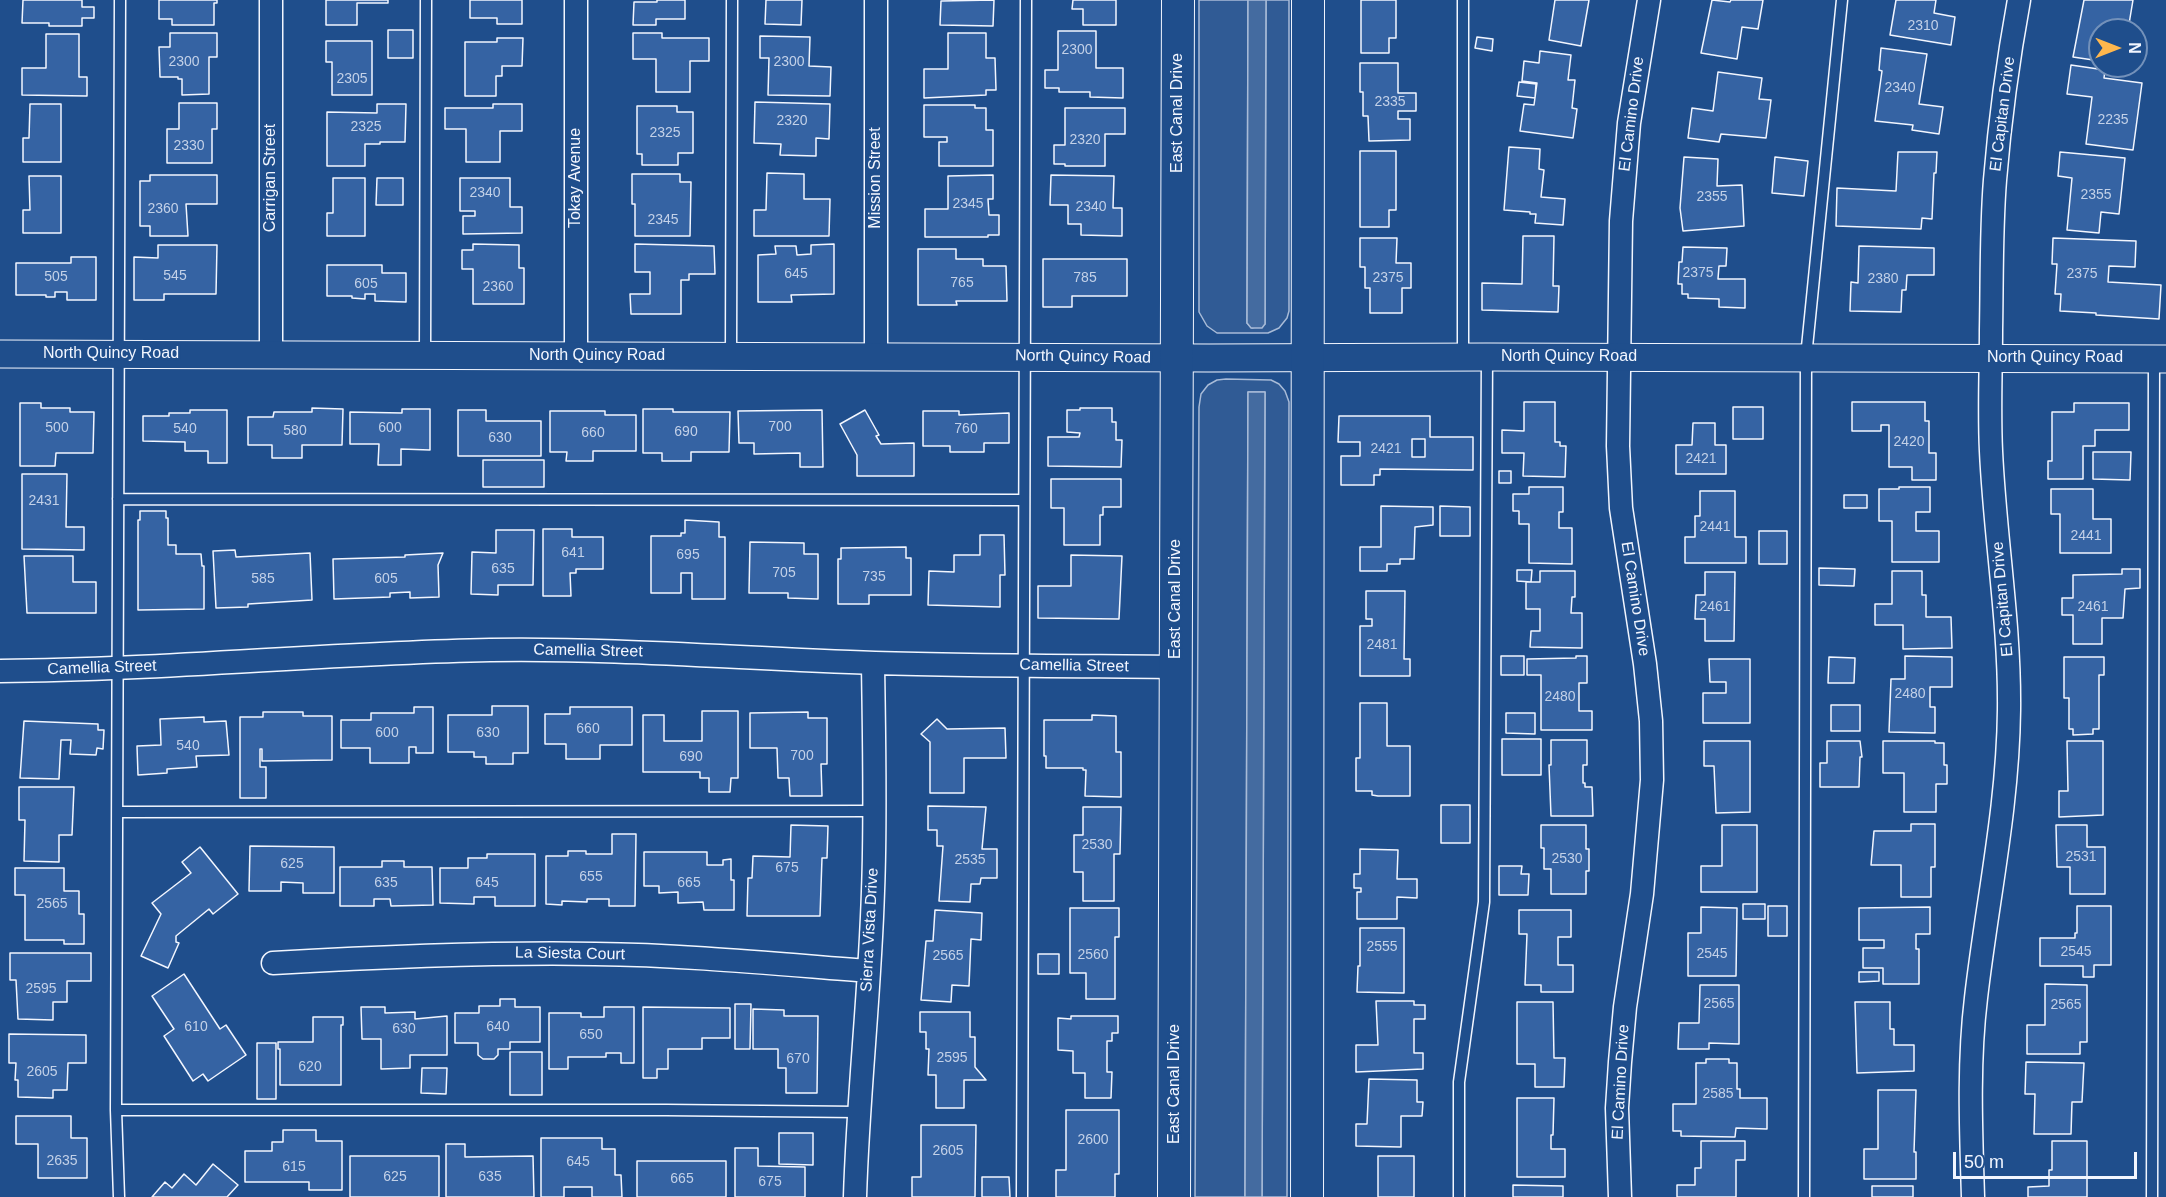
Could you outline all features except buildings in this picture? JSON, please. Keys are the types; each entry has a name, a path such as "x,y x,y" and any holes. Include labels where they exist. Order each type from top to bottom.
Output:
{"main road":[{"name":"East Canal Drive","path":"1174,1197 1178,0"},
{"path":"1307,1197 1308,0"}],"street":[{"name":"Carrigan Street","path":"271,0 271,355"},
{"name":"Tokay Avenue","path":"576,0 576,356"},
{"name":"Mission Street","path":"876,0 876,356"},
{"name":"El Camino Drive","path":"1620,1197 1617,1108 1620,1062 1625,1007 1643,882 1652,780 1651,721 1646,663 1621,507 1618,357 1621,220 1635,78 1649,0"},
{"name":"El Capitan Drive","path":"1973,1197 1970,1089 1974,1021 2004,800 2009,720 2007,626 1991,457 1991,358 1995,181 2004,87 2019,0"},
{"name":"North Quincy Road","path":"0,354 2160,359"},
{"name":"Camellia Street","path":"0,671 118,668 331,655 492,650 692,653 873,663 1176,668"},
{"name":"Sierra Vista Drive","path":"855,1197 858,1112 873,893 875,811 873,663"},
{"name":"La Siesta Court","path":"273,963 490,953 576,953 726,960 868,971"}],"lane":[{"path":"119,1197 116,1110 120,0"},
{"path":"425,356 426,0"},
{"path":"731,356 732,0"},
{"path":"1022,1197 1026,0"},
{"path":"1459,1197 1460,1082 1484,902 1475,357 1463,0"},
{"path":"1804,1197 1806,357 1842,0"},
{"path":"2152,1197 2160,359"},
{"path":"118,499 1024,500"},
{"path":"118,812 875,811"},
{"path":"116,1110 858,1112"}],"shaded area":[{"path":"1199,0 1248,0 1247,323 1252,328 1265,324 1266,0 1289,0 1289,311 1287,318 1279,328 1268,333 1217,333 1207,326 1199,312"},
{"path":"1248,0 1266,0 1265,324 1262,328 1251,328 1247,323"},
{"path":"1217,380 1271,380 1285,391 1289,402 1287,1197 1262,1197 1265,392 1248,392 1245,1197 1195,1197 1199,407 1201,394 1208,385"},
{"path":"1248,392 1265,392 1262,1197 1245,1197"}]}
